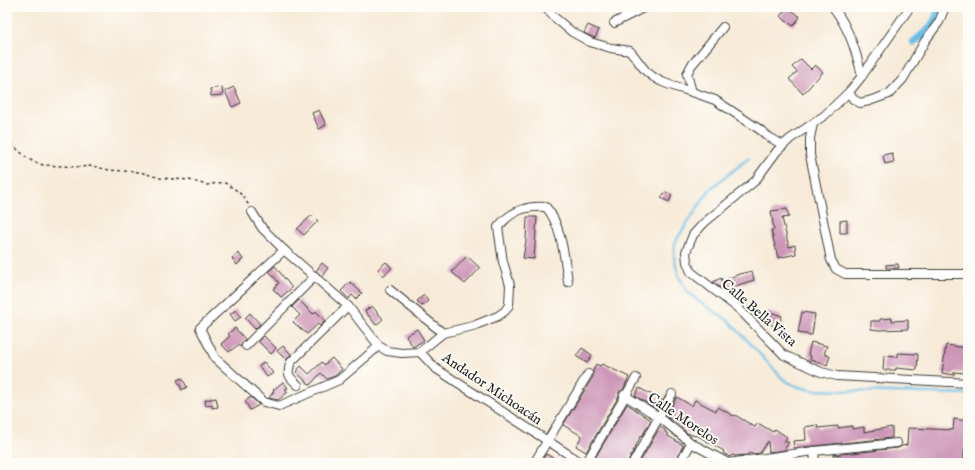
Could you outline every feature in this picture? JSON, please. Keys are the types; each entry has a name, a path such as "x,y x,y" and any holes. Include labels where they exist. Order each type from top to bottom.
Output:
{"street":[{"path":"545,7 554,17 572,32 595,44 630,51 645,70 652,76 665,83 715,100 783,145"},
{"path":"614,23 645,7"},
{"path":"833,7 845,25 855,49 862,76"},
{"name":"Calle Bella Vista","path":"910,7 862,76 849,92 825,115 783,145 755,181 704,223 692,235 686,252 687,262 691,272 739,309 784,355 821,372 837,376 968,382"},
{"path":"849,92 853,99 860,103 889,94 903,79 925,41 939,22 944,7"},
{"path":"692,92 687,74 691,66 723,27"},
{"path":"813,124 810,138 810,155 831,260 836,269 845,274 968,274"},
{"path":"252,212 262,228 284,250 348,306 379,346 387,351 402,353 420,352 443,333 473,326 498,316 505,311 509,305 510,284 503,262 498,227 514,212 535,206 546,207 552,213 564,249 568,282"},
{"path":"284,250 200,328 215,358 264,402 279,406 339,380 379,346"},
{"path":"246,346 315,276"},
{"path":"390,290 443,333"},
{"path":"298,385 290,377 288,370 291,362 348,306"},
{"name":"Andador Michoacán","path":"420,352 435,368 582,463"},
{"path":"534,463 588,374"},
{"path":"586,463 624,395 636,378"},
{"path":"633,463 672,394"},
{"name":"Calle Morelos","path":"624,395 659,417 691,443 728,463"},
{"path":"680,463 691,443"},
{"path":"728,463 814,450 897,443"},
{"path":"814,450 815,463"}],"path":[{"path":"7,140 27,158 43,165 79,167 92,166 109,170 140,172 164,178 179,178 207,185 224,183 244,197 252,212"}],"building":[{"path":"788,7 800,17 793,26 780,16"},
{"path":"588,25 599,30 595,38 584,33"},
{"path":"801,59 811,69 815,65 823,72 803,94 789,79 797,72 792,67"},
{"path":"222,87 223,95 211,96 210,89"},
{"path":"234,87 241,103 232,107 225,91"},
{"path":"319,110 326,125 319,129 312,113"},
{"path":"892,153 894,162 885,164 883,155"},
{"path":"665,192 672,195 669,202 661,198"},
{"path":"787,209 789,217 782,218 789,247 795,245 796,254 778,258 771,230 774,230 771,211"},
{"path":"312,215 318,221 304,235 297,229"},
{"path":"527,217 537,217 534,259 523,258 526,241"},
{"path":"847,220 847,233 840,233 840,221"},
{"path":"238,253 243,259 237,265 232,258"},
{"path":"467,256 480,268 465,284 452,272"},
{"path":"386,262 392,268 383,276 378,269"},
{"path":"322,263 328,268 322,276 316,271"},
{"path":"898,264 899,268 886,268 886,265"},
{"path":"275,266 292,288 281,297 273,289 279,283 269,271"},
{"path":"752,271 754,280 727,290 725,286 721,288 713,282 721,278 722,281 739,274"},
{"path":"350,282 362,293 356,299 352,295 349,299 341,291"},
{"path":"424,295 428,301 422,306 417,301"},
{"path":"299,300 313,314 316,311 325,321 320,326 318,324 307,334 293,322 300,315 292,307"},
{"path":"372,306 383,319 376,325 365,311"},
{"path":"236,310 241,317 235,321 230,314"},
{"path":"767,311 782,316 778,327 763,322"},
{"path":"802,312 815,314 812,335 798,333"},
{"path":"250,313 260,324 255,329 245,318"},
{"path":"892,318 892,321 908,320 908,329 871,329 871,321 880,321 880,319"},
{"path":"235,328 245,339 240,347 238,345 229,352 221,344 230,336 228,334"},
{"path":"417,329 424,340 413,347 406,336"},
{"path":"264,336 276,348 271,354 258,341"},
{"path":"811,342 827,346 824,354 830,356 827,365 810,360 811,356 808,355"},
{"path":"946,345 968,348 968,370 965,369 965,373 954,372 954,375 942,373"},
{"path":"283,346 291,354 286,360 277,351"},
{"path":"582,348 592,355 587,363 576,356"},
{"path":"898,353 918,354 917,370 896,368 896,370 883,370 884,356 898,357"},
{"path":"332,358 342,369 335,376 327,379 321,373 310,385 296,372 301,366 309,374 322,362 324,365"},
{"path":"264,362 273,373 267,377 259,366"},
{"path":"596,364 600,366 602,364 629,377 623,390 619,392 619,396 586,452 576,446 582,436 563,425 593,377 593,371"},
{"path":"182,378 187,387 182,390 177,380"},
{"path":"283,382 288,388 285,389 288,392 278,400 269,398 274,391 273,390"},
{"path":"639,388 662,400 657,409 635,396"},
{"path":"251,397 259,405 250,410 245,401"},
{"path":"677,397 692,406 695,400 716,411 718,407 755,427 758,423 773,432 775,429 787,437 784,442 789,442 784,450 769,452 768,441 760,453 749,453 747,455 735,456 732,455 730,457 723,453 724,451 696,435 687,433 682,427 666,416"},
{"path":"216,398 218,407 212,408 212,405 206,406 205,400"},
{"path":"627,404 651,420 642,436 641,435 628,462 592,463"},
{"path":"954,419 968,421 968,449 964,449 964,463 834,463 833,455 898,448 907,445 908,428 953,430"},
{"path":"817,425 818,428 852,426 852,429 864,427 864,432 892,427 892,438 794,448 793,441 806,440 805,427"},
{"path":"660,427 665,430 668,436 683,445 675,463 641,463 640,462"},
{"path":"546,454 562,463 547,463 542,460"}],"waterway":[{"path":"914,42 931,27 936,19 939,7"},
{"path":"749,158 710,189 675,242 674,257 679,277 687,291 698,301 729,321 784,380 796,386 811,390 968,394"}]}
